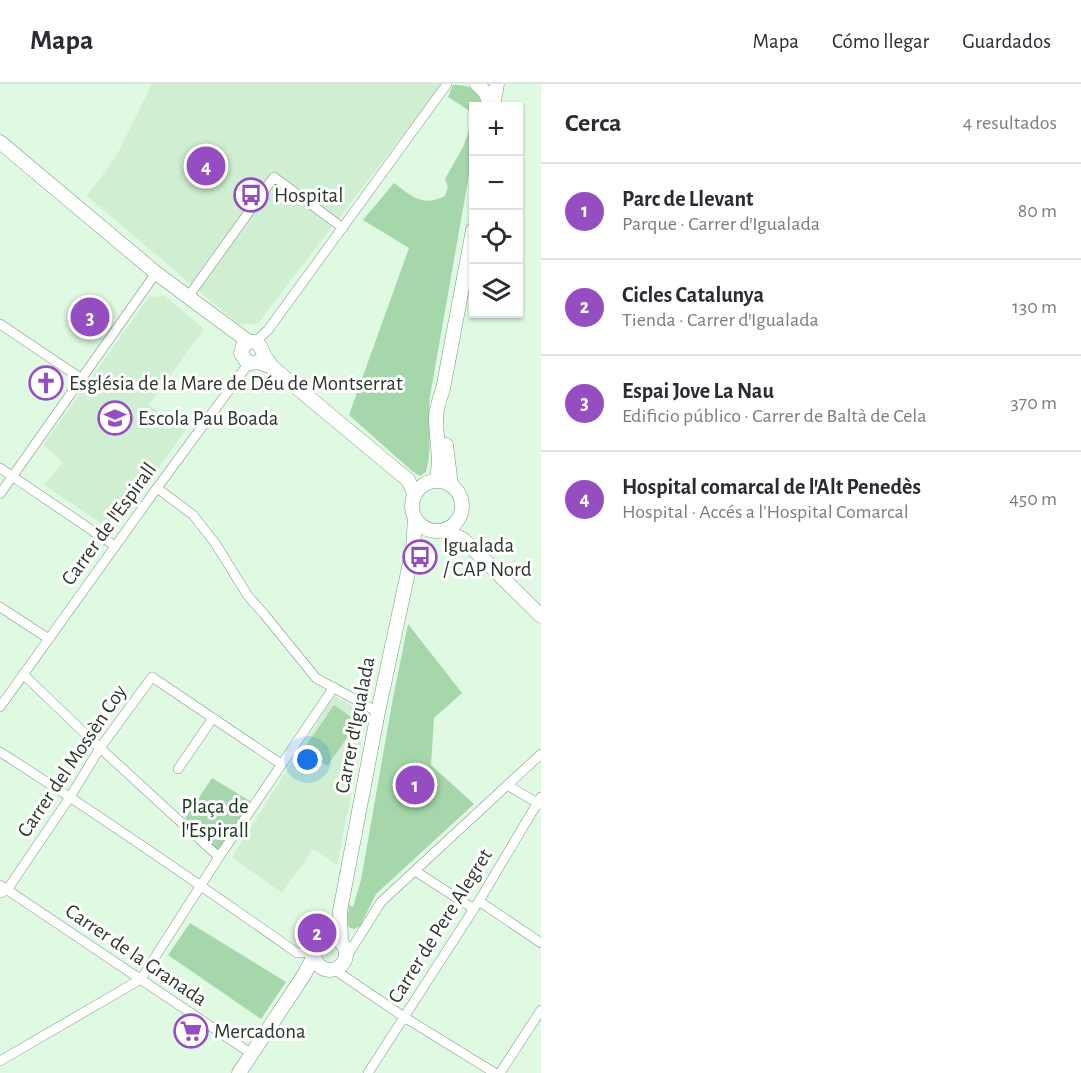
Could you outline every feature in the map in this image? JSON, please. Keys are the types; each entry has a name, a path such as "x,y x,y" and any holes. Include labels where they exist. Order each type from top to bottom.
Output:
{"street":[{"name":"Carrer de l'Espirall","path":"0,707 268,330 447,84"},
{"path":"477,84 494,102"},
{"path":"498,102 499,84"},
{"path":"499,102 506,84"},
{"path":"0,142 156,273 230,328 272,367 408,480 415,495"},
{"path":"188,297 274,177 343,228"},
{"path":"408,480 430,482 444,482 451,485 457,490 463,505 458,521 446,530 432,531 415,518 412,503 415,495 430,482 439,463 436,414 469,256"},
{"path":"0,494 156,273"},
{"path":"0,324 82,379"},
{"path":"443,389 443,415 451,485"},
{"path":"0,468 115,546"},
{"path":"157,488 194,515 248,596 316,678 378,712"},
{"name":"Carrer d'Igualada","path":"340,944 340,911 378,712 413,549 415,518"},
{"path":"458,521 464,540"},
{"name":"Carrer d'Igualada","path":"413,549 426,528"},
{"path":"446,530 464,540 541,616"},
{"path":"0,608 49,639"},
{"path":"23,674 219,857"},
{"name":"Carrer del Mossèn Coy","path":"2,890 152,677 213,718"},
{"path":"0,1061 141,979 219,857 334,687"},
{"path":"178,769 213,718 281,764"},
{"path":"0,752 70,796 297,953 316,958 328,970 335,970 345,962 340,944"},
{"path":"239,1073 316,958 319,942 340,944 360,935 381,902 541,754"},
{"path":"507,785 540,802"},
{"name":"Carrer de Pere Alegret","path":"368,1073 540,802"},
{"path":"415,871 541,943"},
{"name":"Carrer de la Granada","path":"2,890 141,979 252,1054"},
{"path":"335,970 404,1017 495,1073"},
{"path":"500,1073 541,1010"}],"shaded area":[{"path":"152,84 442,84 258,323 239,325 87,196 116,157"},
{"name":"Escola Pau Boada","path":"165,296 204,329 149,405 185,431 117,526 108,528 44,485 63,462 43,445 149,297"},
{"path":"334,696 367,714 337,865 313,849 282,893 232,857"}],"green space":[{"path":"453,85 474,89 483,99 483,102 469,102 469,110 448,97"},
{"path":"469,131 469,175 430,396 428,463 426,472 420,476 349,415 409,248 363,220 394,183 418,199 430,201 445,196 448,187 445,179 463,147"},
{"path":"408,624 462,693 434,718 431,765 474,804 376,894 360,926 354,929 347,925 349,905 353,907 361,880"},
{"path":"334,705 358,722 327,766 303,750"},
{"name":"Plaça de l'Espirall","path":"212,778 255,804 219,857 182,823"},
{"path":"190,923 286,982 261,1019 168,955"}],"place":[{"name":"Hospital comarcal de l'Alt Penedès","path":"206,166"},
{"name":"Hospital","path":"251,195"},
{"name":"Espai Jove La Nau","path":"90,317"},
{"name":"Església de la Mare de Déu de Montserrat","path":"46,383"},
{"name":"Escola Pau Boada","path":"115,418"},
{"name":"Igualada / CAP Nord","path":"420,557"},
{"name":"Parc de Llevant","path":"415,785"},
{"name":"Cicles Catalunya","path":"317,933"},
{"name":"Mercadona","path":"191,1031"}]}
